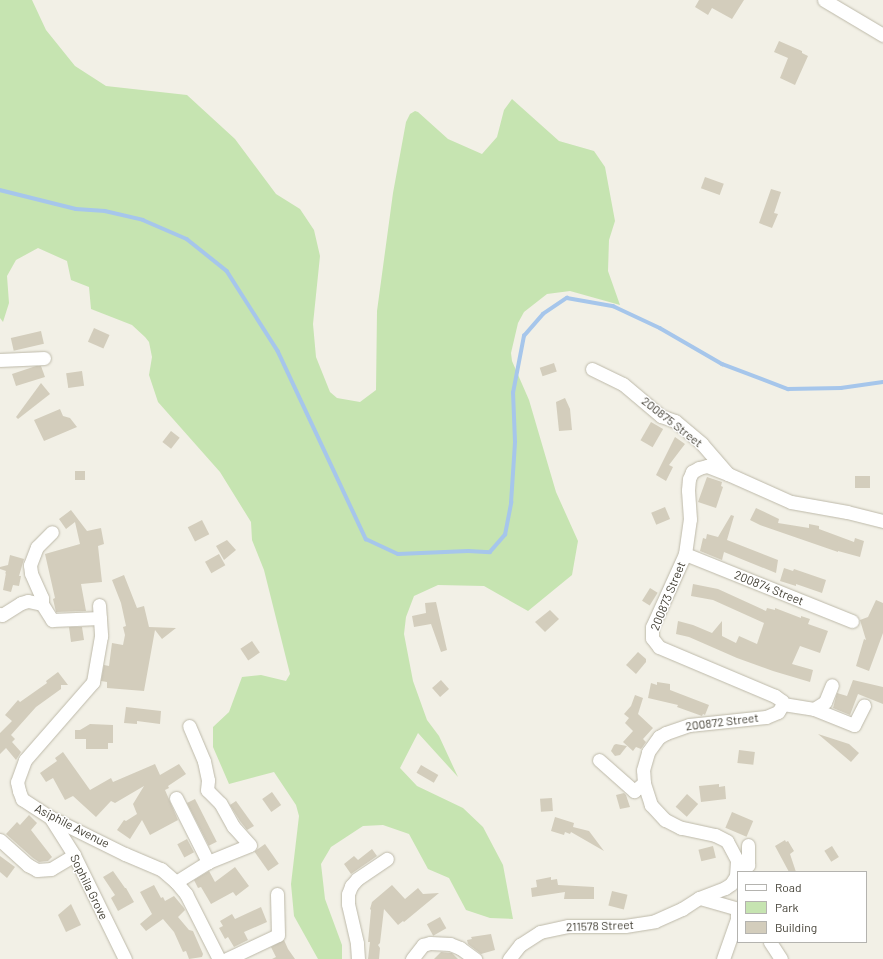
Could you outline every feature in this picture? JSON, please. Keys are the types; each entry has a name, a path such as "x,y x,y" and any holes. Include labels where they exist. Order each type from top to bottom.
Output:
{"street":[{"path":"824,0 883,35"},
{"path":"0,360 44,358"},
{"name":"200875 Street","path":"592,369 623,384 661,416 676,421 702,444 728,474 791,502 847,512 883,521"},
{"name":"200873 Street","path":"728,474 707,466 696,469 690,476 688,490 690,529 685,554 652,627 652,638 659,647 775,696 782,703"},
{"path":"1,615 21,603 28,602 42,604 42,598 31,573 30,565 37,547 52,532"},
{"name":"200874 Street","path":"685,554 852,621"},
{"name":"Asiphile Avenue","path":"42,604 52,620 100,612 101,636 93,682 25,760 17,782 22,799 50,817 125,854 161,869 176,882 196,912 219,959"},
{"path":"814,710 825,702 832,685"},
{"path":"782,703 814,710 854,725 864,705"},
{"name":"200872 Street","path":"738,866 736,855 731,847 722,838 709,833 676,826 661,817 651,804 644,782 643,770 648,752 656,741 666,733 689,725 766,717 778,712 782,703"},
{"path":"176,882 208,862 250,845 233,826 220,803 207,790 208,780 204,761 189,726"},
{"path":"599,760 634,791 644,782"},
{"path":"176,798 208,862"},
{"name":"Sophila Grove","path":"50,817 74,855 125,959"},
{"path":"0,840 28,865 37,870 51,869 74,855"},
{"path":"738,866 745,867 748,865 748,845"},
{"path":"358,959 357,943 348,904 348,894 351,886 357,879 387,859"},
{"name":"211578 Street","path":"509,959 520,945 540,932 568,926 625,926 640,924 666,916 700,898 719,892 734,880 738,866"},
{"path":"227,959 278,935 277,894"},
{"path":"700,898 737,909"},
{"path":"723,959 737,919"},
{"path":"412,959 423,946 430,943 450,944 460,948 475,959"},
{"path":"771,943 782,959"}],"green space":[{"path":"0,0 32,0 46,30 75,66 106,86 187,95 235,139 276,194 300,209 314,230 320,256 313,324 316,357 330,392 337,398 360,402 376,390 377,311 393,193 406,122 410,114 415,111 418,112 448,139 482,154 497,137 504,110 512,99 559,141 594,151 605,167 615,221 609,240 608,271 620,305 570,291 547,294 524,312 518,323 511,353 512,361 529,400 556,492 578,541 572,575 528,611 484,586 438,585 414,596 406,617 404,634 413,681 427,720 439,736 458,777 418,733 400,768 417,786 463,808 483,827 503,865 513,919 490,918 466,910 449,878 428,869 409,834 383,825 363,826 331,847 321,864 325,899 342,945 342,959 318,959 294,916 291,884 299,816 296,805 274,772 229,784 213,747 213,727 229,712 242,677 261,675 286,681 290,674 264,570 252,540 251,522 220,472 158,402 149,375 152,357 149,342 132,325 91,309 89,287 71,280 67,261 38,248 16,260 7,276 9,303 3,322 0,318"}],"building":[{"path":"699,0 744,0 732,19 712,8 708,15 695,7"},
{"path":"779,41 802,51 802,53 808,56 795,85 780,78 788,58 774,52"},
{"path":"705,177 724,184 720,195 701,188"},
{"path":"771,189 781,192 774,213 778,214 772,228 759,223"},
{"path":"94,328 110,335 103,349 88,342"},
{"path":"41,331 44,344 14,351 11,338"},
{"path":"554,363 557,372 543,376 540,368"},
{"path":"36,366 41,366 45,377 16,386 12,374"},
{"path":"82,371 84,386 68,388 66,373"},
{"path":"41,383 50,394 18,419 16,417"},
{"path":"565,398 570,409 572,430 559,431 556,402"},
{"path":"60,409 63,416 70,418 77,427 44,441 34,420"},
{"path":"651,422 663,429 653,447 640,440"},
{"path":"171,431 180,438 171,449 162,442"},
{"path":"675,437 685,444 669,465 673,467 666,481 656,475"},
{"path":"75,471 85,471 85,480 75,480"},
{"path":"855,476 870,476 870,488 855,488"},
{"path":"707,477 722,482 721,486 723,487 716,508 698,502"},
{"path":"665,507 670,519 656,525 651,513"},
{"path":"756,508 779,519 778,523 809,528 809,524 819,526 819,529 854,542 855,538 864,541 860,557 838,552 760,525 750,520"},
{"path":"71,510 87,531 101,528 104,544 98,546 102,582 81,584 86,611 56,612 53,599 55,598 45,554 80,544 75,522 66,529 59,519"},
{"path":"731,515 734,516 727,540 778,560 776,573 724,552 722,560 700,551 703,538 706,539 707,534 718,537"},
{"path":"202,520 209,534 195,542 188,527"},
{"path":"227,540 236,550 224,560 216,546"},
{"path":"219,554 225,565 211,573 205,562"},
{"path":"10,555 24,559 19,576 21,576 19,586 13,585 11,592 3,590 6,571 0,569 0,567 8,565"},
{"path":"784,568 793,571 794,569 826,580 822,593 796,584 796,586 780,581"},
{"path":"124,575 137,608 144,606 149,627 176,628 162,639 155,630 144,691 107,688 107,682 101,681 104,665 109,666 112,643 123,645 125,635 123,627 126,626 121,603 112,580"},
{"path":"693,584 718,589 766,611 767,608 775,610 775,608 801,618 801,616 810,619 808,624 828,631 820,653 800,646 792,664 813,670 810,682 773,671 737,658 689,637 676,634 678,621 693,625 712,633 722,621 722,636 736,643 739,636 757,644 764,623 713,600 691,596"},
{"path":"650,588 658,593 650,605 642,601"},
{"path":"876,600 883,603 883,633 869,671 856,666 864,639 866,640 860,620 868,617"},
{"path":"436,602 447,650 441,652 431,624 414,627 412,616 426,613 425,603"},
{"path":"550,610 559,619 545,632 535,622"},
{"path":"69,627 82,627 84,640 71,642"},
{"path":"252,641 260,653 248,660 240,649"},
{"path":"638,652 646,659 646,662 636,674 626,665"},
{"path":"58,672 68,685 61,685 61,689 36,707 11,735 15,739 12,742 21,752 16,760 6,748 0,754 0,733 12,721 5,715 18,700 20,702 47,683 46,681"},
{"path":"441,680 449,689 440,697 432,688"},
{"path":"853,680 883,687 883,704 858,694 850,715 833,708 837,693 847,696"},
{"path":"657,682 670,684 670,690 709,705 705,715 703,714 702,716 677,707 678,705 648,698 651,683 657,685"},
{"path":"635,695 643,698 638,714 653,728 643,739 646,742 641,749 636,747 633,751 623,742 633,731 625,723 629,718 624,714 631,706"},
{"path":"126,707 161,711 160,724 137,721 137,724 124,723"},
{"path":"90,724 113,725 113,743 108,743 108,749 86,749 86,739 75,739 75,730 80,730"},
{"path":"818,734 849,744 859,753 851,762"},
{"path":"614,745 627,746 620,755 615,756 611,751"},
{"path":"739,750 755,752 753,765 737,763"},
{"path":"63,752 90,790 111,778 113,782 155,764 160,775 179,764 186,774 168,786 169,788 165,790 178,820 150,835 142,820 130,839 117,830 124,820 126,821 137,814 133,804 144,786 115,803 111,801 96,817 73,796 65,800 53,778 46,782 40,773 57,761 55,758"},
{"path":"421,765 438,775 434,783 416,773"},
{"path":"719,784 719,787 725,786 726,799 701,802 699,786"},
{"path":"272,792 281,805 271,812 262,799"},
{"path":"624,793 630,807 620,809 616,795"},
{"path":"687,794 698,804 687,817 676,807"},
{"path":"552,798 553,811 541,812 540,799"},
{"path":"195,799 217,842 209,846 187,803"},
{"path":"236,801 254,826 247,830 230,805"},
{"path":"732,812 753,821 747,837 725,828"},
{"path":"29,815 37,823 31,830 52,857 48,861 39,862 6,834 17,822 20,825"},
{"path":"555,817 574,823 573,827 589,831 604,851 571,832 570,834 565,832 564,835 551,831"},
{"path":"187,839 194,852 184,857 177,844"},
{"path":"785,840 786,842 788,841 794,851 790,854 796,871 788,871 775,846"},
{"path":"265,844 279,864 268,871 254,851"},
{"path":"713,846 716,858 701,861 698,850"},
{"path":"832,846 839,857 831,862 824,851"},
{"path":"372,849 377,856 351,874 344,864 354,856 358,860"},
{"path":"0,856 15,867 7,878 0,872"},
{"path":"235,867 249,886 236,896 233,892 211,904 201,887 198,888 194,880 209,871 215,882"},
{"path":"113,871 126,888 134,902 118,911 111,898 115,895 103,877"},
{"path":"551,877 551,880 557,879 558,885 594,887 594,899 564,899 565,892 532,897 531,888 537,887 536,880"},
{"path":"154,885 161,898 163,897 165,901 174,896 184,908 185,910 178,917 189,930 193,931 203,954 202,957 189,959 186,951 183,952 174,932 163,919 146,931 140,924 152,914 140,892"},
{"path":"392,885 405,899 418,888 423,894 439,893 404,922 403,921 398,925 384,909 380,943 378,945 380,948 379,959 368,959 370,942 368,942 370,909 372,902"},
{"path":"612,891 628,895 624,909 608,906"},
{"path":"71,904 81,925 66,932 58,915"},
{"path":"261,907 267,922 244,932 248,940 234,947 228,937 225,939 219,928 223,926 220,921 232,914 235,919"},
{"path":"440,917 446,928 433,936 427,924"},
{"path":"491,934 495,950 481,954 468,944 467,940 472,939 471,937"},
{"path":"284,940 295,959 272,959 276,957 271,947"},
{"path":"441,952 452,953 458,959 434,959"}],"waterway":[{"path":"0,190 76,209 105,211 143,220 187,239 227,271 278,351 366,539 398,554 468,551 490,552 505,535 511,503 515,442 513,393 524,336 543,314 567,298 613,306 660,328 722,364 788,389 841,388 883,382"}]}
